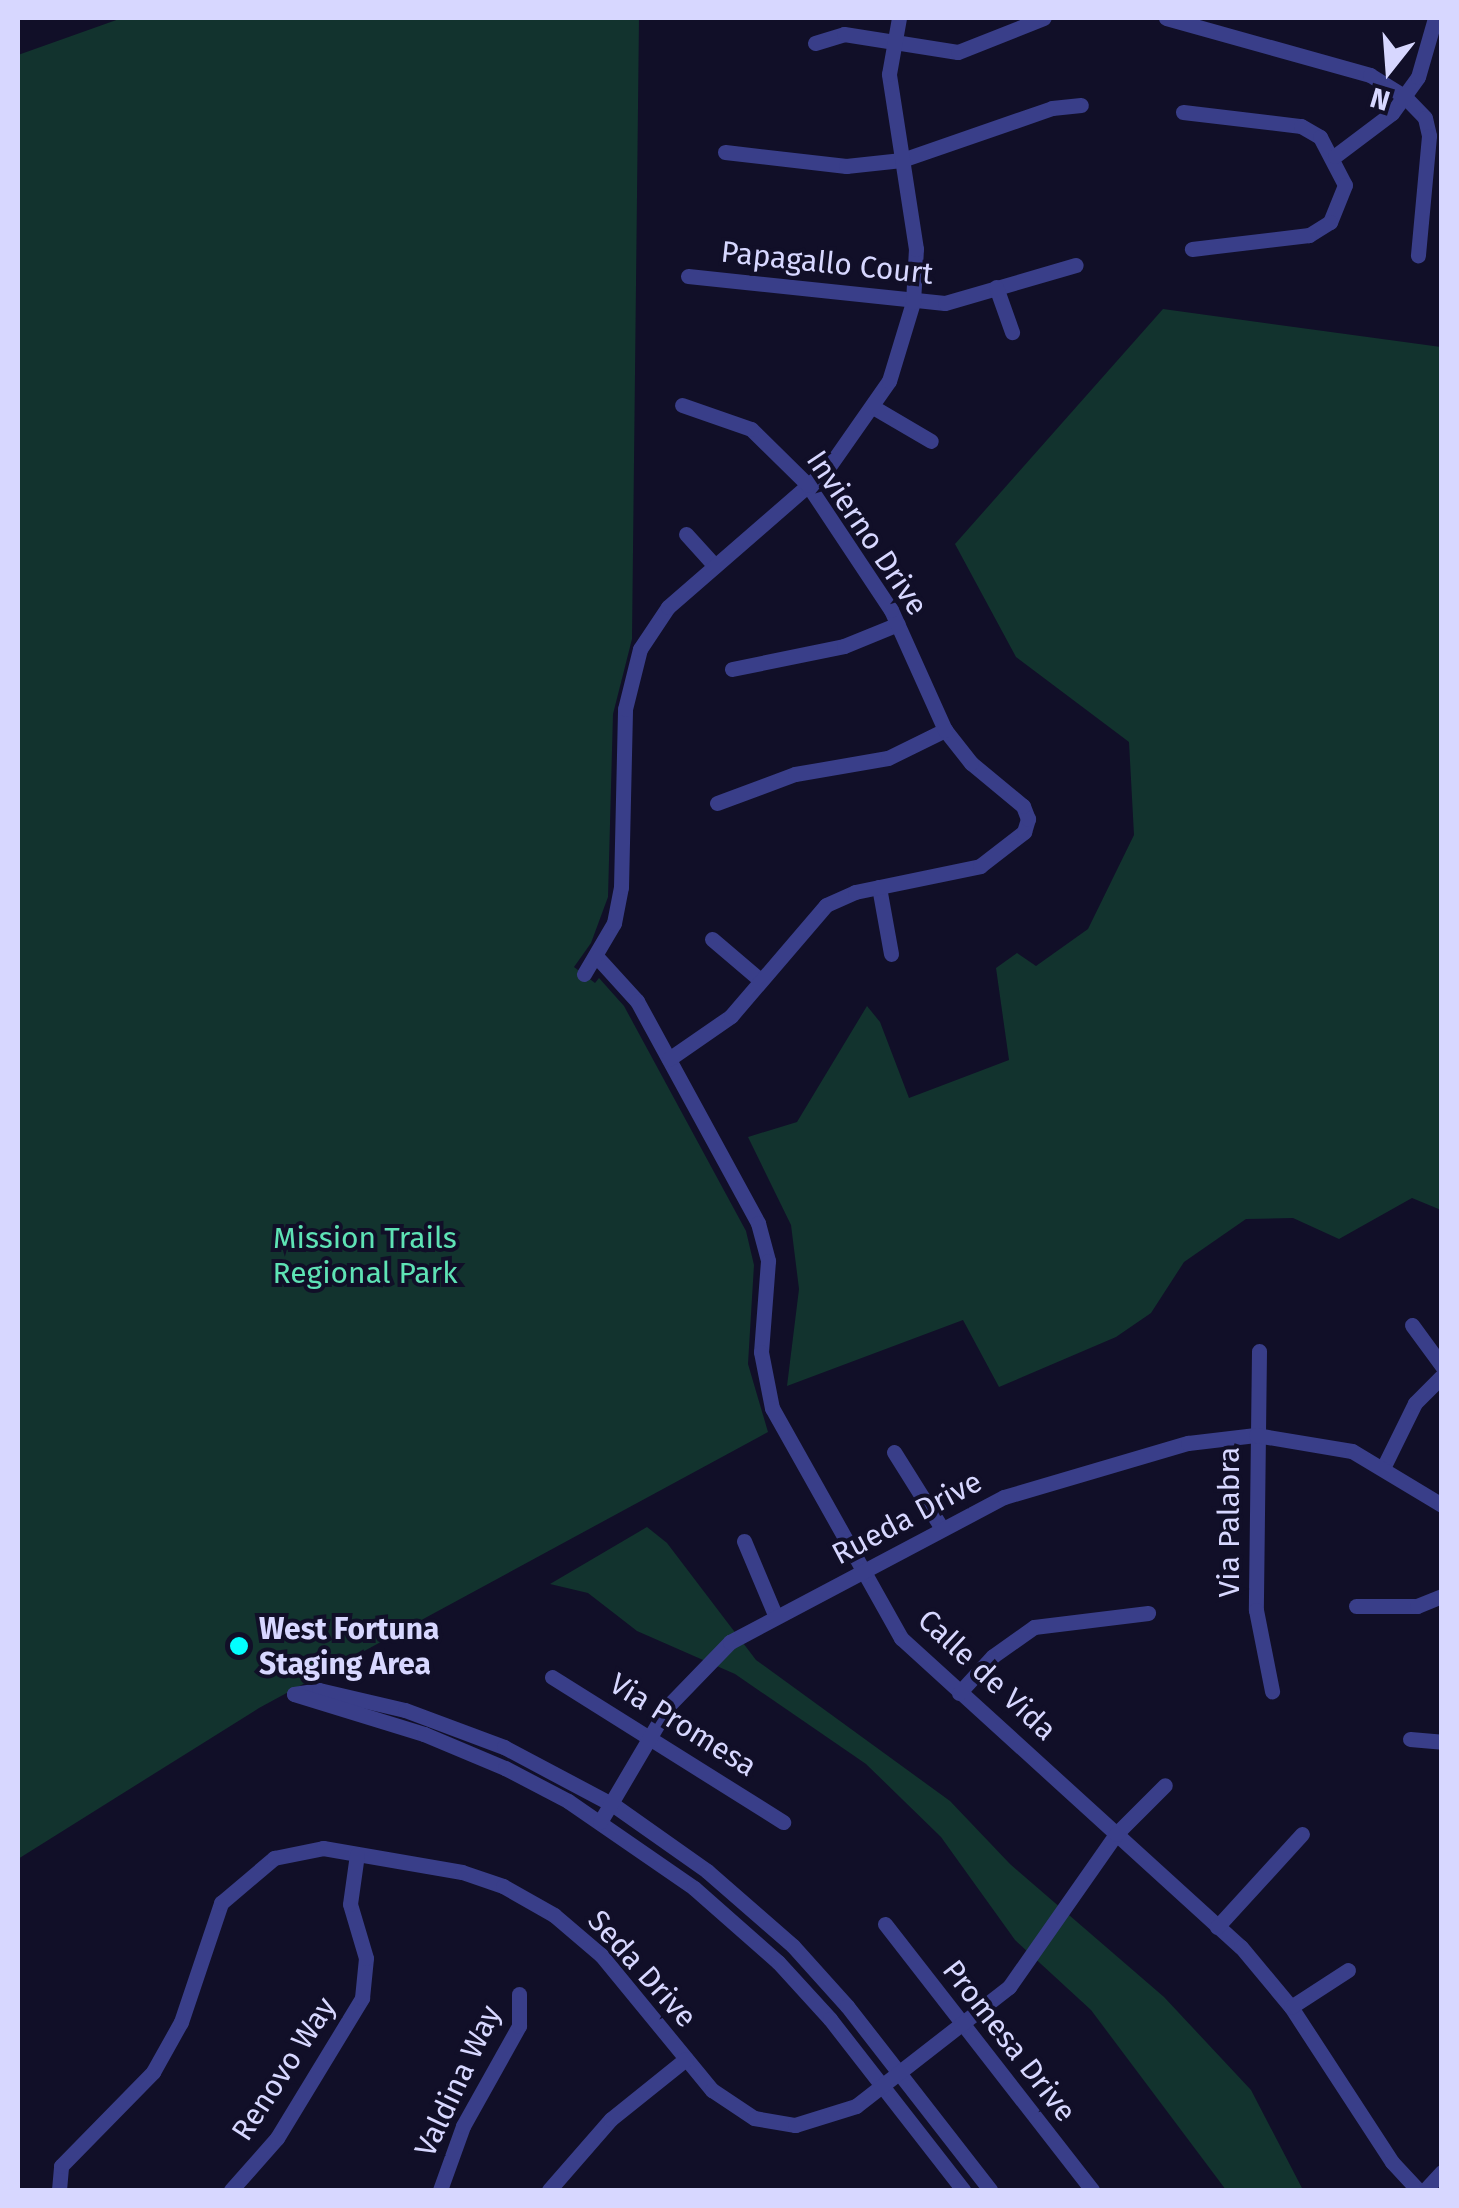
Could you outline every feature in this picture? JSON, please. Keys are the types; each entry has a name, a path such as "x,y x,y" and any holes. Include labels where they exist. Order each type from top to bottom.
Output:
{"street":[{"path":"584,974 614,923 621,887 625,710 640,649 668,606 808,485 873,408 889,381 914,302 916,249 892,115 892,43 898,18"},
{"path":"814,44 844,34 958,52 1044,18"},
{"path":"1166,18 1370,75 1404,96 1424,118 1430,136 1418,255"},
{"path":"1335,156 1378,128 1404,96 1428,52 1435,18"},
{"path":"725,152 846,166 902,160 1052,108 1081,105"},
{"path":"1183,112 1301,126 1320,137 1335,156 1345,185 1330,222 1308,235 1192,249"},
{"name":"Papagallo Court","path":"688,276 945,303 1076,265"},
{"path":"996,287 1012,332"},
{"name":"Invierno Drive","path":"682,404 751,429 808,485 898,624 946,730 970,763 1023,806 1024,832 980,866 879,887"},
{"path":"873,408 931,440"},
{"path":"686,534 715,566"},
{"path":"732,669 844,646 898,624"},
{"path":"717,802 795,774 888,758 946,730"},
{"path":"670,1060 705,1040 826,905 879,887 891,954"},
{"path":"712,939 760,980"},
{"name":"Calle de Vida","path":"596,956 638,1001 758,1222 768,1261 761,1352 772,1408 861,1574 901,1638 1217,1926 1291,2007 1392,2162 1421,2190"},
{"path":"1412,1325 1442,1366"},
{"name":"Via Palabra","path":"1259,1352 1256,1610 1272,1692"},
{"path":"1384,1466 1415,1404 1442,1376"},
{"name":"Rueda Drive","path":"600,1822 652,1735 703,1667 730,1642 1004,1497 1188,1442 1256,1434 1318,1442 1384,1466 1442,1506"},
{"path":"894,1452 942,1527"},
{"path":"744,1542 776,1617"},
{"path":"1356,1606 1417,1606 1442,1596"},
{"path":"959,1693 993,1656 1034,1628 1148,1613"},
{"name":"Via Promesa","path":"552,1677 652,1735 783,1822"},
{"path":"963,2190 778,1962 694,1888 600,1822 476,1754 294,1694 319,1690 436,1720 610,1803 707,1871 793,1946 990,2190"},
{"path":"1410,1739 1442,1742"},
{"name":"Seda Drive","path":"59,2190 60,2166 153,2072 180,2022 221,1903 274,1858 323,1848 462,1872 554,1915 600,1954 686,2059 730,2105 754,2118 795,2125 834,2117 897,2075 1010,1987 1116,1834 1165,1785"},
{"path":"1217,1926 1302,1834"},
{"name":"Renovo Way","path":"231,2190 277,2138 362,1998 366,1958 350,1904 358,1854"},
{"name":"Promesa Drive","path":"885,1924 960,2026 1092,2190"},
{"path":"1291,2007 1348,1970"},
{"name":"Valdina Way","path":"440,2190 463,2126 520,2026 519,1994"},
{"path":"549,2190 612,2119 686,2059"},
{"path":"1421,2190 1442,2172"}],"green space":[{"name":"Mission Trails Regional Park","path":"122,18 639,18 632,639 613,714 608,897 591,943 574,967 595,983 599,978 624,1006 746,1231 754,1265 748,1364 768,1432 259,1708 18,1859 18,55"},
{"path":"1163,309 1441,347 1441,1210 1412,1198 1339,1239 1293,1218 1246,1219 1184,1262 1151,1313 1116,1337 999,1387 963,1320 787,1386 799,1289 791,1225 748,1137 797,1122 867,1006 880,1022 909,1098 1009,1060 996,968 1017,953 1036,966 1088,929 1134,835 1129,742 1016,657 955,544"},
{"path":"647,1527 667,1543 756,1660 950,1801 1010,1864 1164,1997 1251,2090 1303,2190 1226,2190 1091,2010 1015,1940 941,1837 866,1764 735,1674 637,1631 588,1593 550,1584"}],"place":[{"name":"West Fortuna Staging Area","path":"239,1646"}]}
